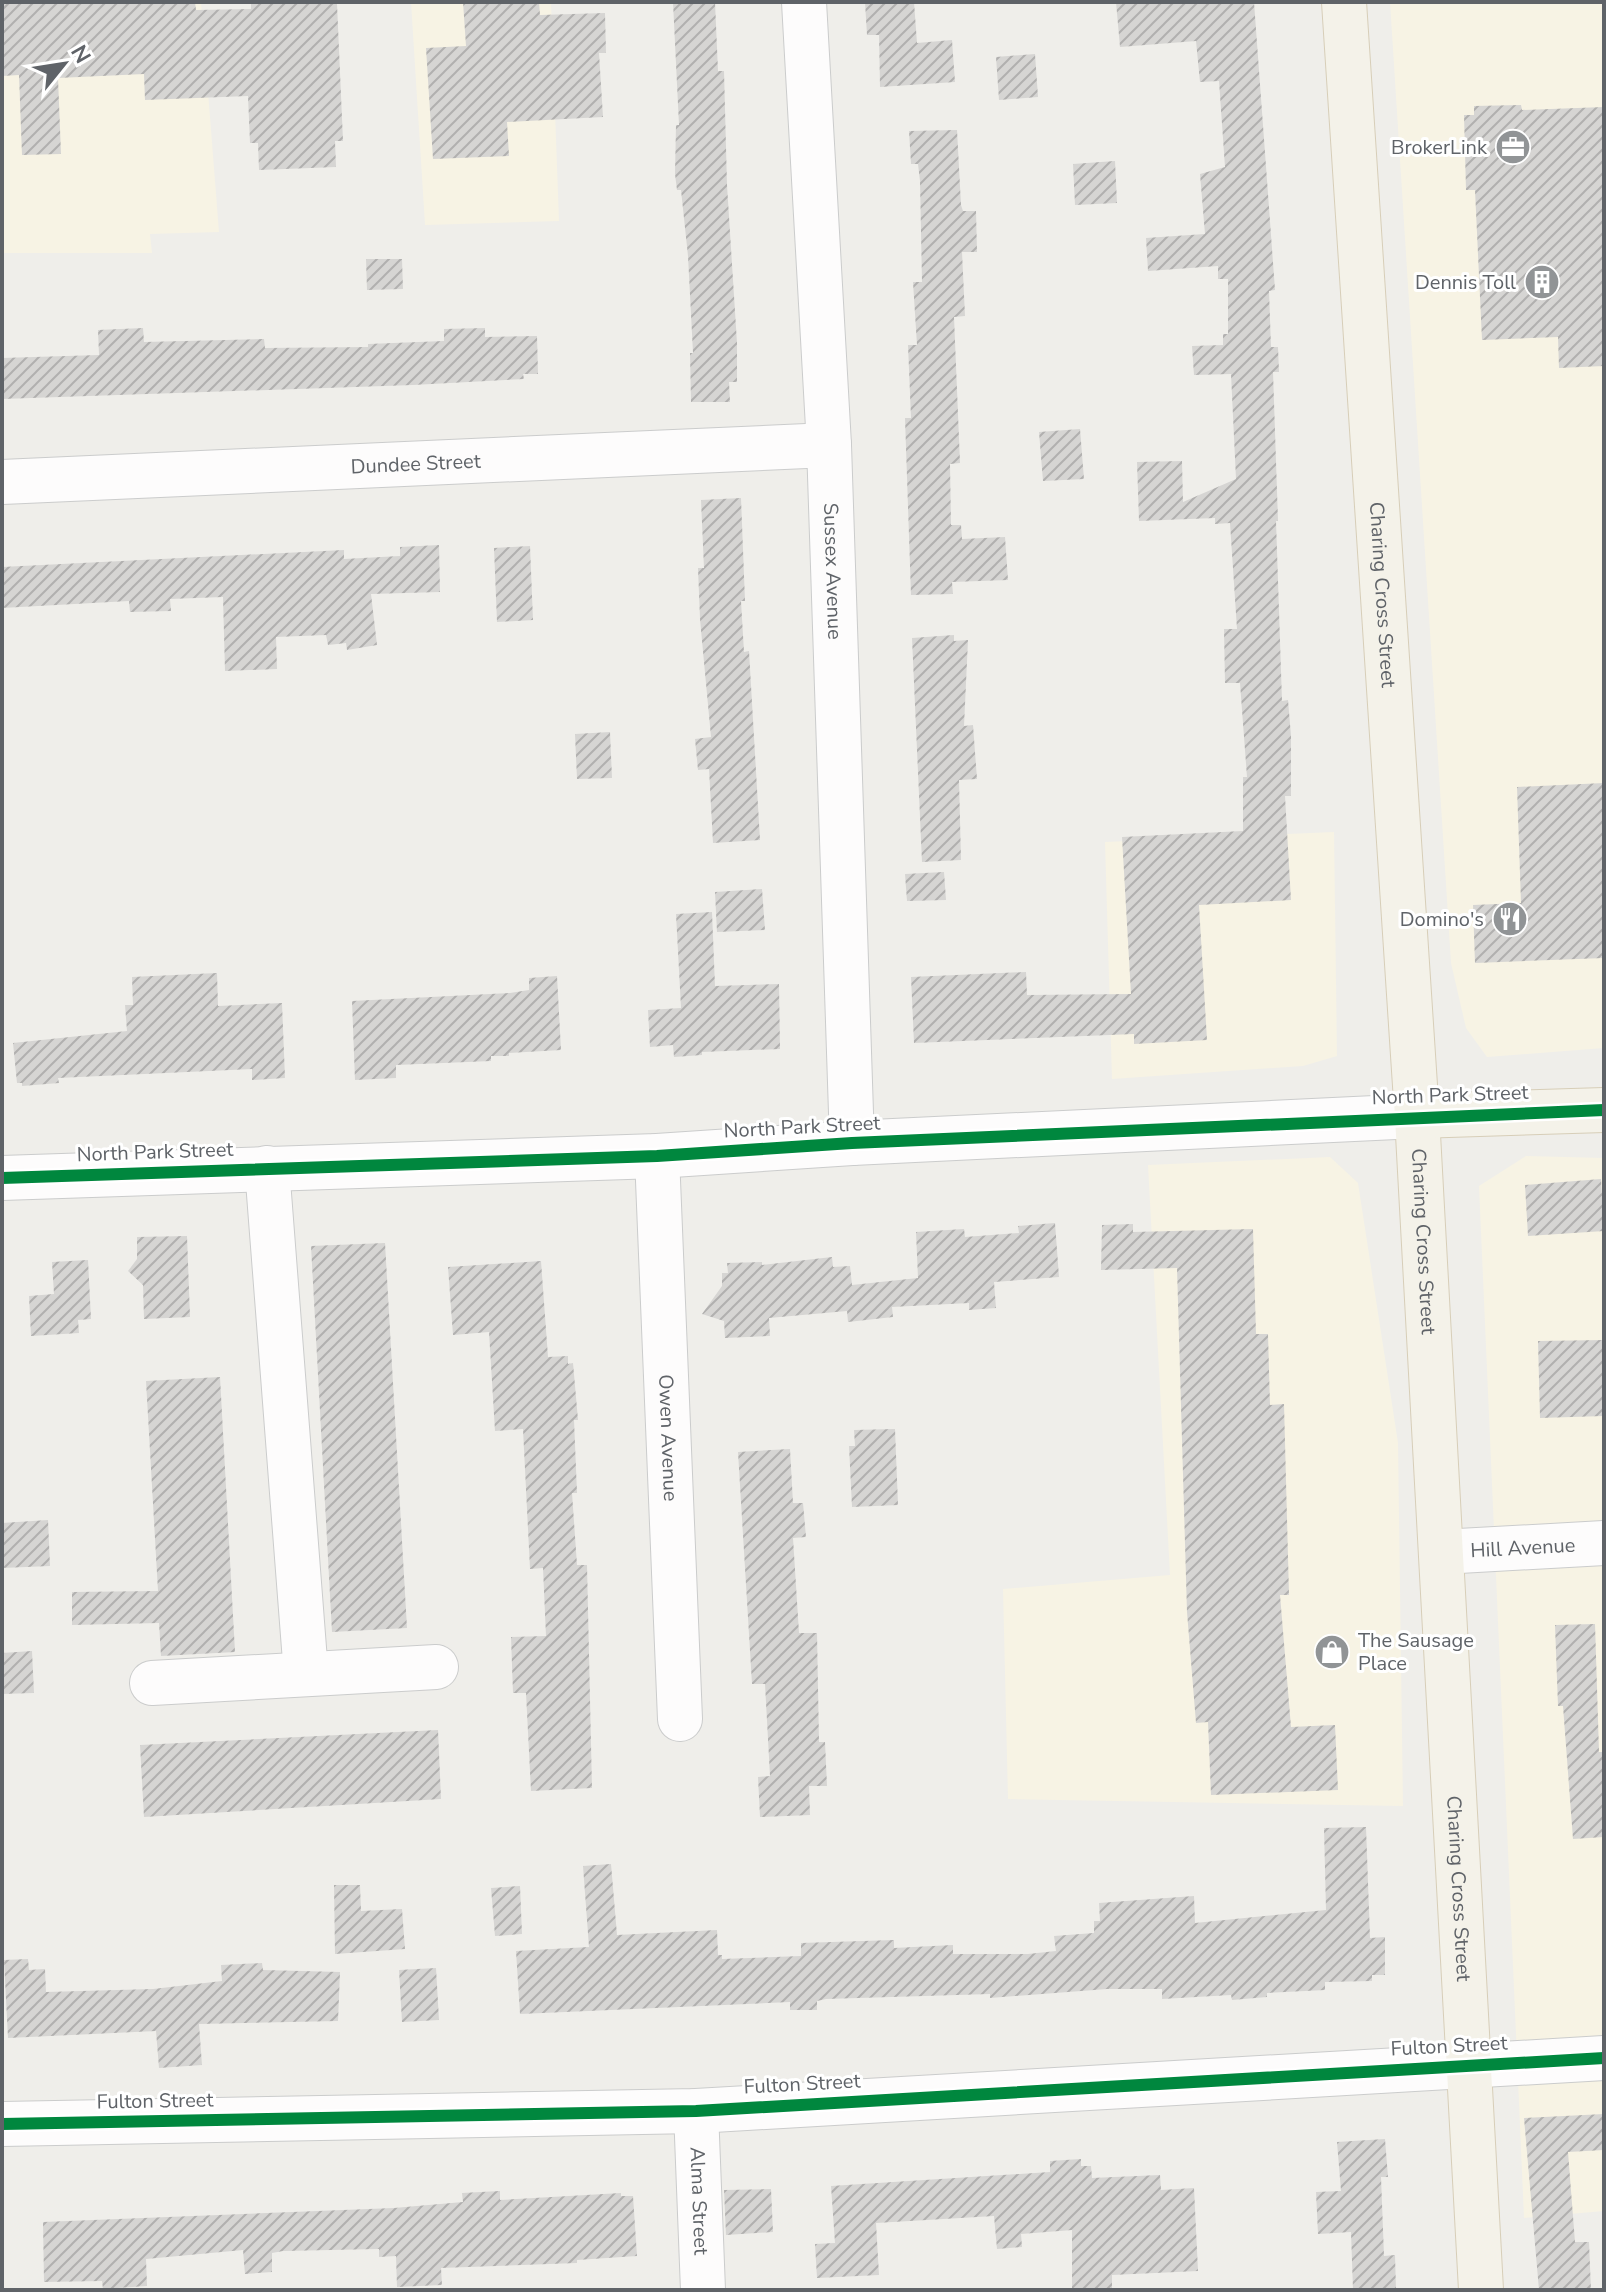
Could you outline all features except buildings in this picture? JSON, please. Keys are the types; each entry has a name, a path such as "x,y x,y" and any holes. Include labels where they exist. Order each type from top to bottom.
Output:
{"main road":[{"name":"Charing Cross Street","path":"1344,2 1417,1116 1481,2290"},
{"name":"North Park Street","path":"1417,1116 1604,1110"}],"street":[{"name":"Sussex Avenue","path":"804,2 829,445 852,1143"},
{"name":"Dundee Street","path":"2,482 829,445"},
{"name":"North Park Street","path":"2,1178 657,1156 852,1143 1417,1116"},
{"name":"Owen Avenue","path":"657,1156 680,1719"},
{"path":"267,1168 306,1674"},
{"name":"Hill Avenue","path":"1441,1552 1604,1543"},
{"path":"152,1683 436,1667"},
{"name":"Fulton Street","path":"2,2124 696,2111 1604,2058"},
{"name":"Alma Street","path":"696,2111 703,2290"}],"shaded area":[{"path":"2,2 201,2 219,232 150,234 152,253 2,253"},
{"path":"411,2 551,2 559,221 425,225"},
{"path":"1390,2 1604,2 1604,1048 1487,1057 1466,1028 1451,963"},
{"path":"1334,832 1337,1056 1303,1066 1112,1079 1105,842"},
{"path":"1526,1156 1604,1158 1604,2211 1524,2218 1479,1186"},
{"path":"1330,1157 1358,1183 1398,1443 1403,1806 1008,1799 1003,1589 1170,1575 1148,1165"}],"cycle path":[{"path":"2,1178 657,1156 852,1143 1604,1110"},
{"path":"2,2124 696,2111 1604,2058"}],"place":[{"name":"BrokerLink","path":"1513,147"},
{"name":"Dennis Toll","path":"1542,282"},
{"name":"Domino's","path":"1510,919"},
{"name":"The Sausage Place","path":"1332,1652"}]}
